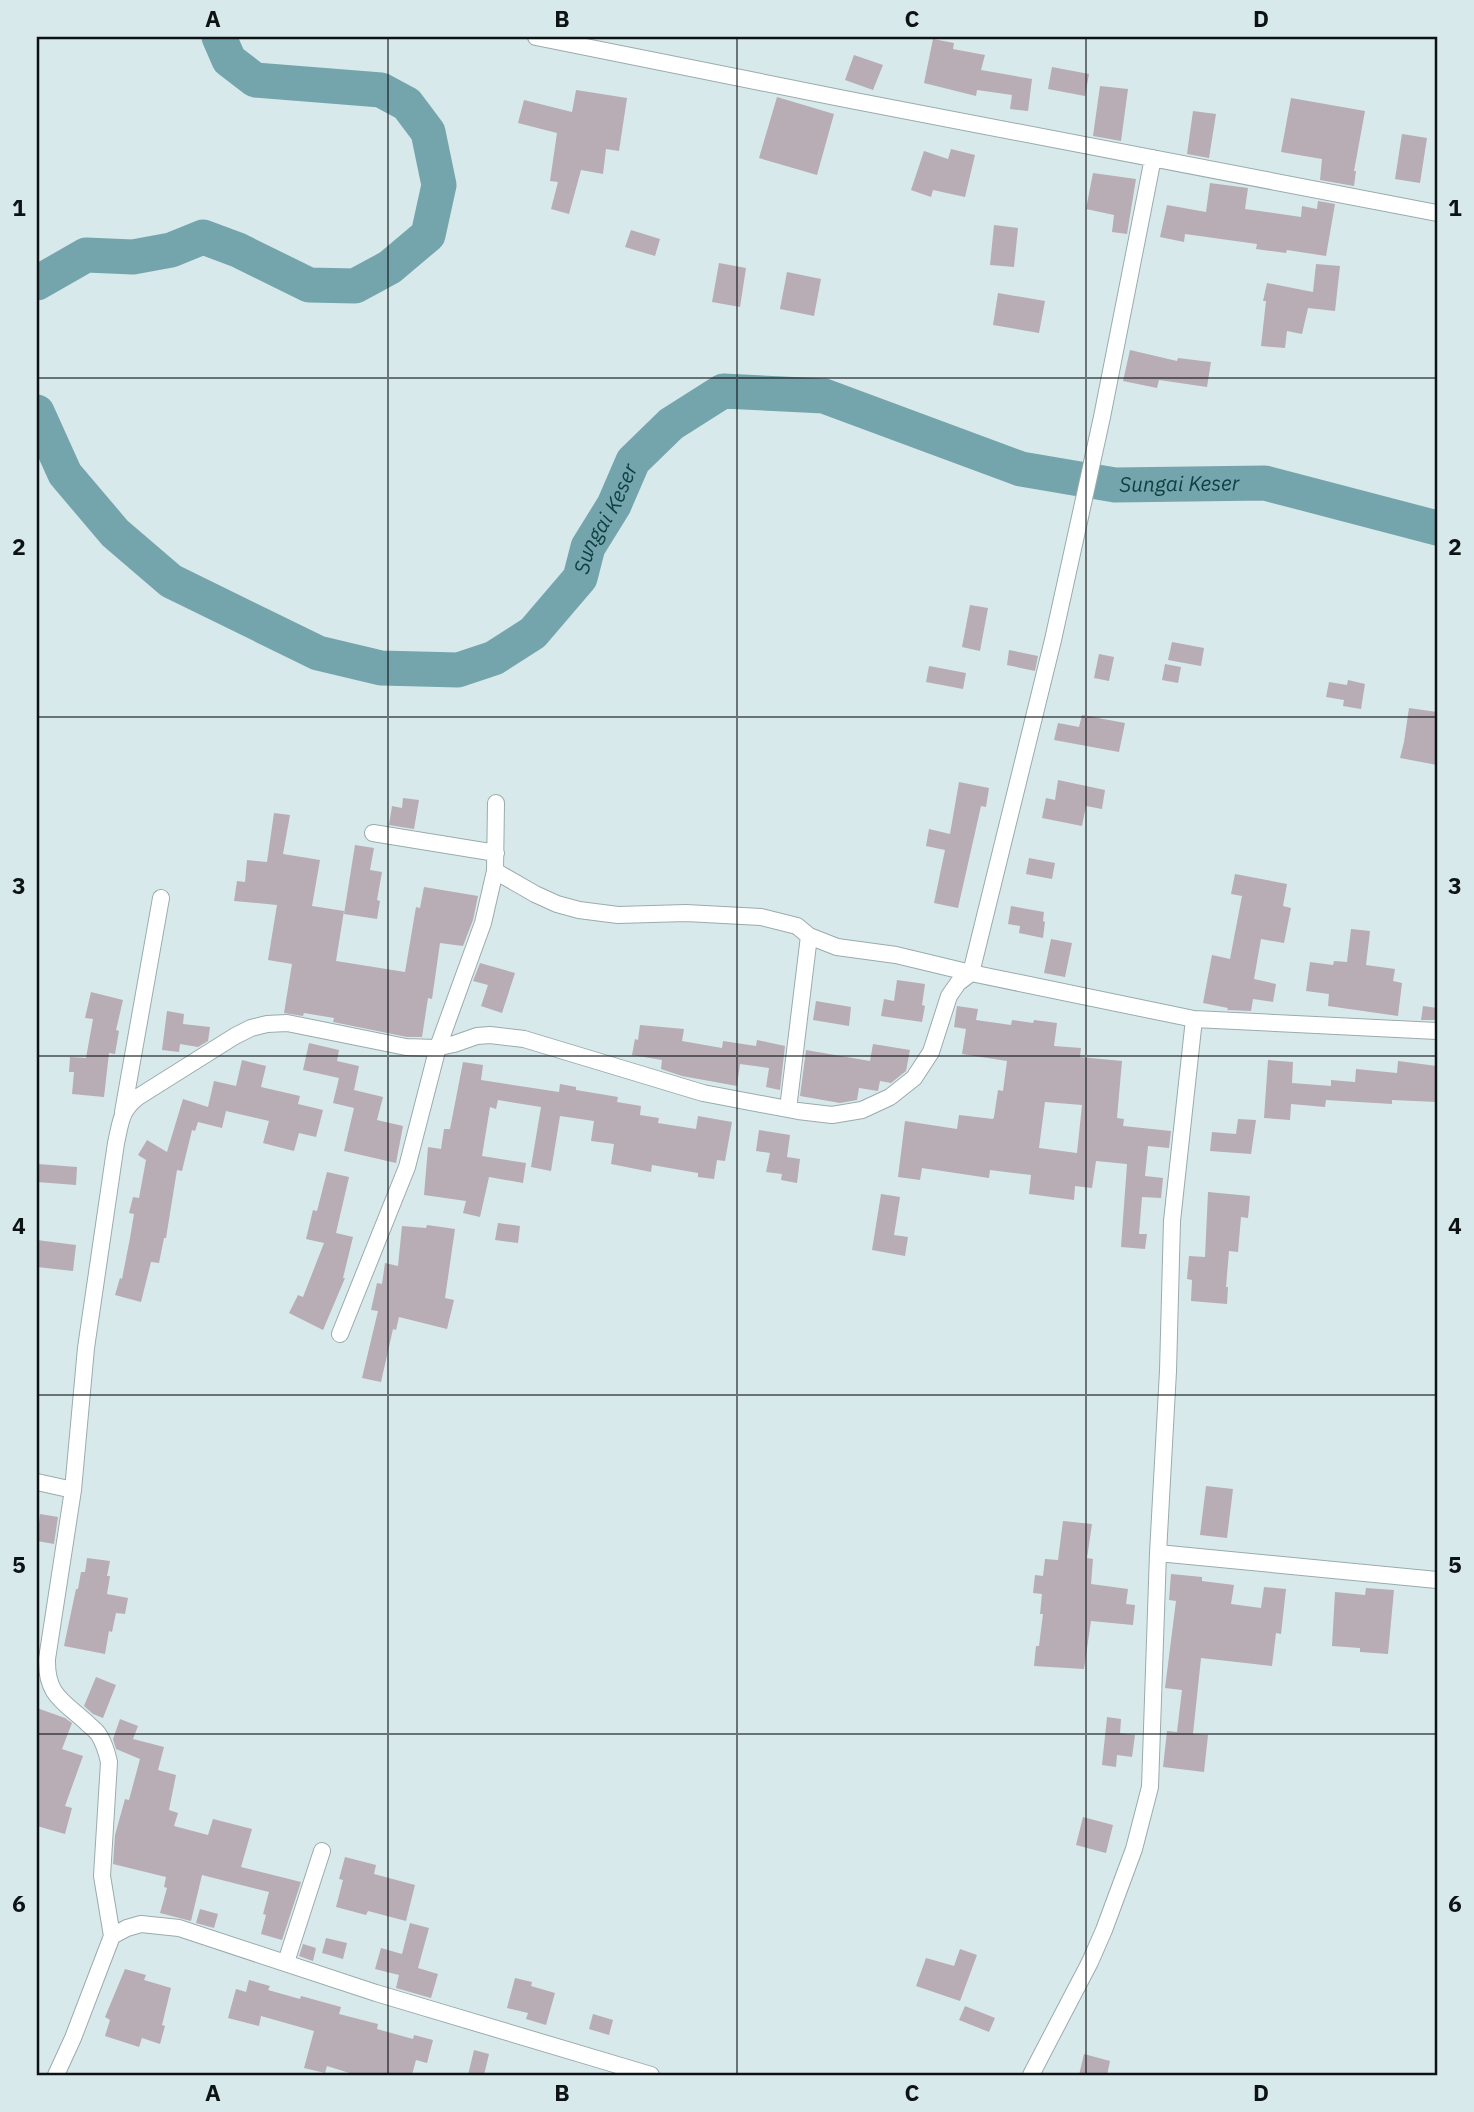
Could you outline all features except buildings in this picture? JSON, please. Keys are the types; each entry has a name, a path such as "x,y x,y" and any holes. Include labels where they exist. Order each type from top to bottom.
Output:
{"street":[{"path":"536,37 1437,213"},
{"path":"123,1112 138,1097 234,1036 267,1024 287,1023 406,1047 438,1047 477,1036 512,1037 703,1093 832,1115 862,1110 890,1097 914,1078 931,1052 949,996 958,983 971,973 1053,640 1102,417 1153,158"},
{"path":"340,1335 407,1167 438,1047 483,923 495,871 496,803"},
{"path":"373,833 496,853"},
{"path":"495,871 557,904 587,911 618,915 686,913 752,916 786,922 797,926 809,936 837,947 896,955 1194,1020 1437,1031"},
{"path":"56,2075 112,1936 102,1876 110,1773 106,1748 98,1733 58,1697 51,1687 47,1676 47,1659 73,1490 86,1348 107,1198 161,898"},
{"path":"788,1109 809,936"},
{"path":"1031,2075 1104,1930 1134,1849 1150,1787 1172,1221 1194,1020"},
{"path":"37,1482 73,1490"},
{"path":"1158,1553 1437,1580"},
{"path":"286,1962 322,1851"},
{"path":"112,1936 141,1924 179,1928 376,1993 633,2073 651,2075"}],"waterway":[{"path":"37,283 86,255 133,257 171,250 203,237 238,250 309,285 355,286 390,267 428,235 439,185 428,132 407,104 381,90 255,80 229,60 219,37"},
{"name":"Sungai Keser","path":"37,412 65,474 115,533 171,581 318,653 381,668 458,670 494,658 533,633 580,578 588,547 614,505 633,461 671,424 723,391 824,396 1021,469 1115,485 1265,483 1437,528"}]}
